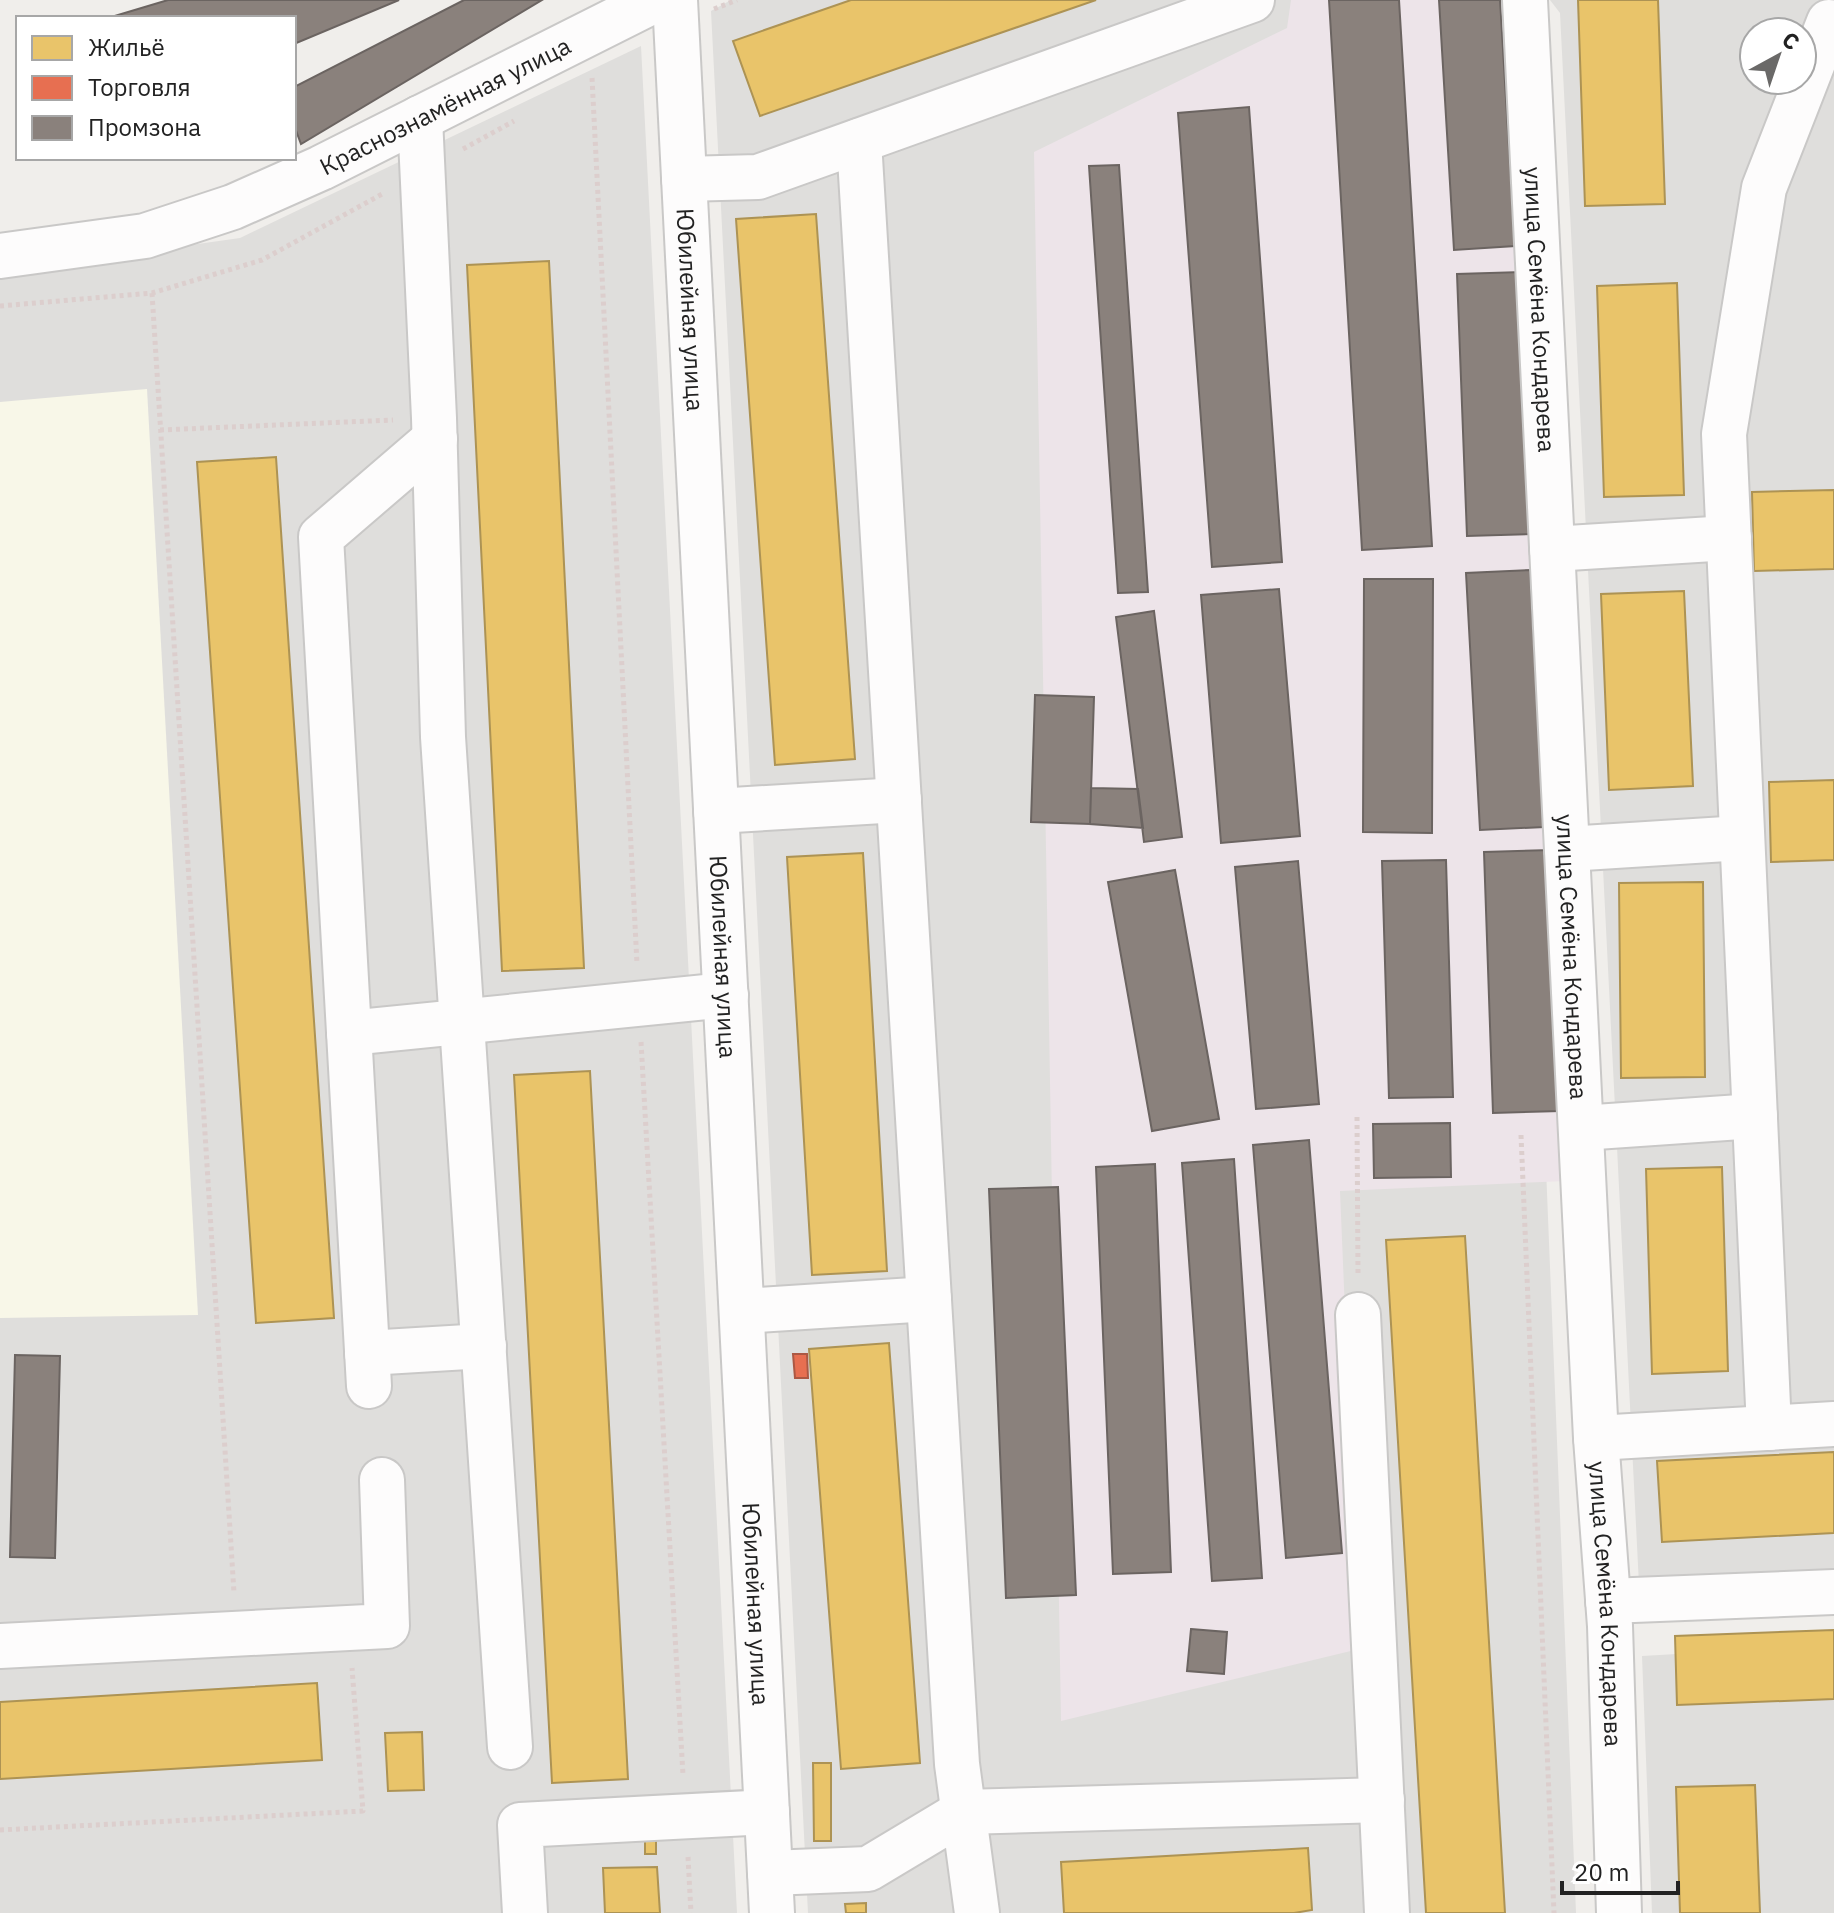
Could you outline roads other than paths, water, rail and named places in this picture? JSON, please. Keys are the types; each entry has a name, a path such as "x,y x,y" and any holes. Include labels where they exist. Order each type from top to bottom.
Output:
{"street":[{"path":"684,179 758,177 1252,0"},
{"name":"улица Семёна Кондарева","path":"1525,0 1596,1438 1608,1601 1619,1913"},
{"name":"Краснознамённая улица","path":"0,256 145,236 233,207 321,168 654,1"},
{"name":"Юбилейная улица","path":"654,1 684,179 771,1893"},
{"path":"1769,1428 1724,434 1764,188 1830,17"},
{"path":"420,118 434,429 443,737 510,1747"},
{"path":"859,141 957,1764 977,1913"},
{"path":"434,429 321,537 368,1369 484,1346"},
{"path":"1552,549 1729,538"},
{"path":"716,811 899,800"},
{"path":"1567,849 1742,838"},
{"path":"349,1033 726,995"},
{"path":"1581,1128 1755,1116"},
{"path":"742,1311 929,1299"},
{"path":"1358,1315 1387,1913"},
{"path":"1596,1438 1834,1424"},
{"path":"0,1646 387,1626 382,1480"},
{"path":"1608,1601 1834,1592"},
{"path":"771,1893 868,1869 963,1812 1382,1800"},
{"path":"525,1913 520,1825 767,1812"}]}
